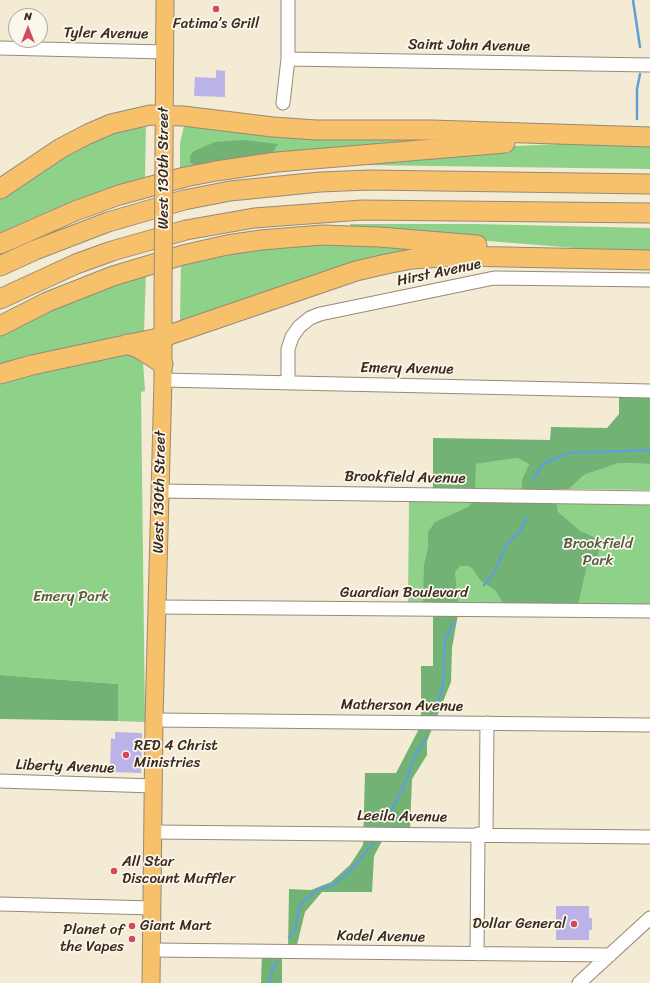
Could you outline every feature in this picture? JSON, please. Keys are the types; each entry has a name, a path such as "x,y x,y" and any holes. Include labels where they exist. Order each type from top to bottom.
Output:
{"highway":[{"path":"0,189 61,148 88,134 111,124 164,114 280,128 550,133 586,136 650,137"},
{"path":"0,244 56,219 119,195 178,179 216,171 278,162 586,136"},
{"path":"0,266 35,250 108,222 184,200 244,190 320,182 376,180 650,184"},
{"path":"0,299 76,264 112,251 186,230 254,218 362,210 650,214"},
{"path":"0,326 60,297 113,276 183,255 261,240 322,235 351,236 650,259"},
{"path":"0,374 32,365 163,337 356,271 406,260 459,256 650,259"},
{"path":"127,344 140,349 163,372"}],"main road":[{"name":"West 130th Street","path":"151,983 154,832 154,720 163,372 165,0"}],"street":[{"path":"283,103 288,59 288,0"},
{"name":"Tyler Avenue","path":"0,48 164,52"},
{"name":"Saint John Avenue","path":"288,59 650,65"},
{"name":"Hirst Avenue","path":"288,383 288,349 292,337 299,327 310,318 320,314 494,278 650,280"},
{"name":"Emery Avenue","path":"163,372 288,383 650,391"},
{"name":"Brookfield Avenue","path":"160,491 650,498"},
{"name":"Guardian Boulevard","path":"158,607 650,611"},
{"name":"Matherson Avenue","path":"154,720 650,725"},
{"path":"477,954 487,723"},
{"name":"Liberty Avenue","path":"0,781 154,786"},
{"name":"Leeila Avenue","path":"154,832 650,836"},
{"path":"0,904 153,908"},
{"path":"580,983 650,918"},
{"name":"Kadel Avenue","path":"152,950 610,955"}],"green space":[{"path":"146,121 145,179 47,212 0,233 0,194 100,135"},
{"path":"185,122 462,139 180,172 180,143"},
{"path":"243,140 278,144 273,152 194,165 190,162 190,156 194,151 215,142"},
{"path":"605,142 650,143 650,169 362,165 362,159 514,146"},
{"path":"350,224 476,224 650,228 650,252 588,249 350,230"},
{"path":"305,242 494,250 432,252 180,322 181,261"},
{"path":"146,270 144,333 0,367 0,333"},
{"name":"Emery Park","path":"123,352 136,354 143,362 145,391 141,392 145,722 118,721 118,684 0,675 0,383"},
{"path":"619,393 650,394 650,464 619,463 584,475 569,489 522,489 522,479 529,464 517,458 476,464 475,488 433,488 433,438 550,440 551,427 607,428 619,414"},
{"path":"517,458 529,464 522,479 522,489 475,488 475,464"},
{"path":"619,463 650,464 650,490 569,489 584,475"},
{"name":"Brookfield Park","path":"409,499 650,501 650,605 408,602"},
{"path":"475,499 556,500 558,512 580,531 594,537 599,548 598,556 587,566 578,604 503,603 496,591 481,581 472,568 468,566 460,566 455,572 458,602 423,602 424,565 428,548 428,532 435,522 468,507"},
{"path":"433,613 458,614 452,648 451,682 427,741 427,755 412,779 410,828 389,828 374,856 372,892 322,892 305,912 296,949 288,949 289,889 311,890 331,882 350,865 363,845 365,773 396,773 421,725 421,666 433,666"},
{"path":"0,675 118,684 118,721 0,719"},
{"path":"262,953 282,953 282,983 261,983"}],"building":[{"path":"216,70 225,71 225,97 194,96 195,77 216,78"},
{"name":"RED 4 Christ Ministries","path":"115,732 142,733 141,773 110,772 111,738 115,739"},
{"name":"Dollar General","path":"556,906 589,906 589,918 592,918 592,930 589,930 589,940 556,940"}],"waterway":[{"path":"633,0 640,47"},
{"path":"637,119 637,89 640,74"},
{"path":"533,480 544,463 568,453 650,450"},
{"path":"484,585 495,571 506,545 521,530 526,518"},
{"path":"436,706 443,685 445,641 454,621"},
{"path":"388,817 402,790 415,756 426,738"},
{"path":"289,937 295,929 300,905 317,890 333,885 351,870 374,842"},
{"path":"270,983 272,970 277,962"}],"place":[{"name":"Fatima’s Grill","path":"216,9"},
{"name":"RED 4 Christ Ministries","path":"126,755"},
{"name":"All Star Discount Muffler","path":"114,871"},
{"name":"Dollar General","path":"574,924"},
{"name":"Giant Mart","path":"132,926"},
{"name":"Planet of the Vapes","path":"132,939"}]}
